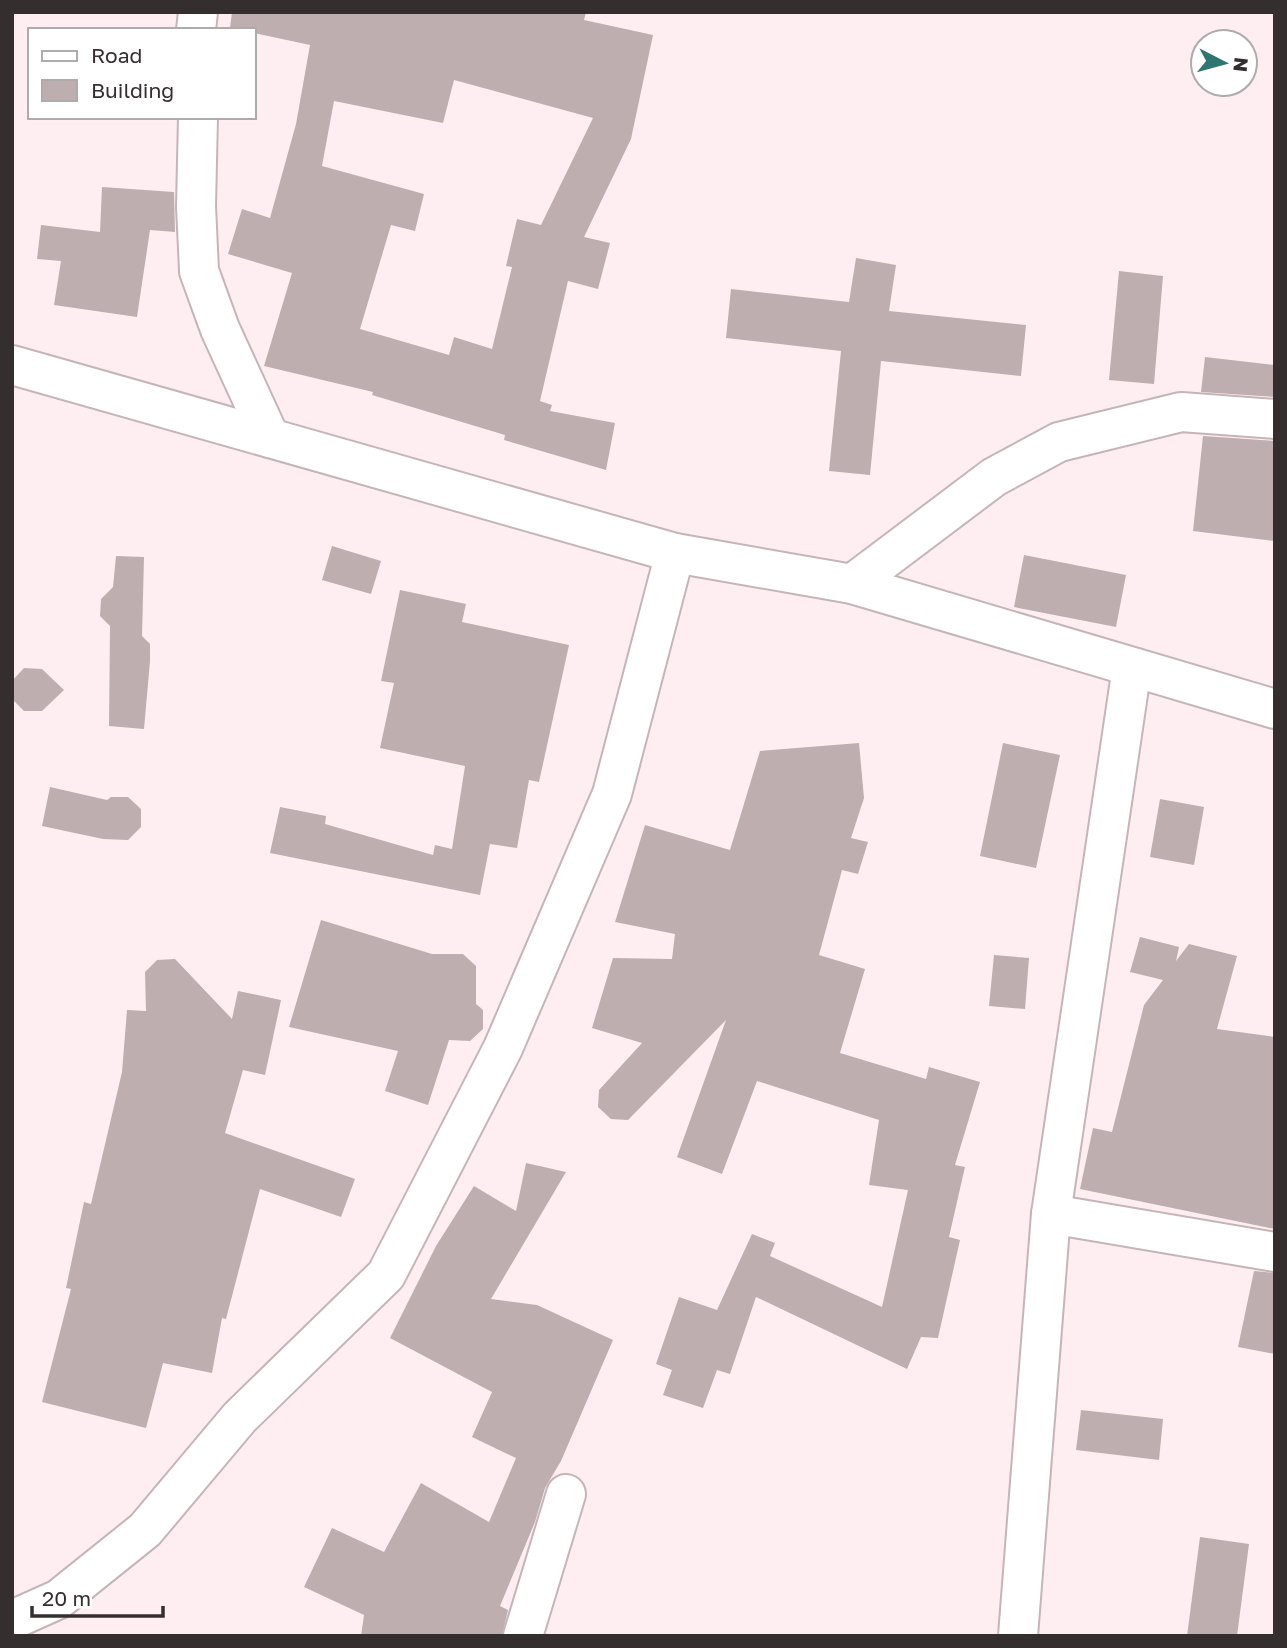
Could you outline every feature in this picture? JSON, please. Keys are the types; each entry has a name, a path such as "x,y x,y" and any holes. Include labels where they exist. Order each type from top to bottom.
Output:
{"street":[{"path":"198,119 196,206 199,271 220,329 270,438"},
{"path":"12,365 676,553 852,584 1275,709"},
{"path":"852,584 994,477 1059,442 1181,412 1275,419"},
{"path":"14,1618 59,1599 145,1530 240,1417 386,1275 503,1048 612,794 676,553"},
{"path":"1018,1636 1051,1214 1132,667"},
{"path":"1051,1214 1275,1252"},
{"path":"523,1636 566,1494"}],"building":[{"path":"232,12 586,12 584,20 653,35 631,139 584,237 610,243 598,289 568,281 540,401 552,405 550,411 615,423 606,470 504,440 505,435 372,395 373,392 264,366 292,273 228,254 242,209 270,218 296,124 310,45 256,33 256,28 230,28","holes":["454,80 593,118 541,225 517,219 506,266 512,267 492,349 454,337 449,355 360,329 391,225 415,231 424,194 322,166 334,101 443,123"]},
{"path":"102,187 174,192 175,232 150,230 137,317 54,305 61,261 37,259 41,225 100,232"},
{"path":"856,258 896,265 889,311 1026,325 1021,376 881,361 870,475 829,471 841,351 726,338 731,289 849,302"},
{"path":"1119,271 1163,276 1154,384 1109,380"},
{"path":"1205,357 1275,365 1275,397 1201,392"},
{"path":"1203,436 1275,441 1275,541 1193,531"},
{"path":"332,546 381,561 371,594 322,580"},
{"path":"1024,555 1126,575 1116,627 1014,607"},
{"path":"116,556 144,557 142,636 150,644 150,661 144,729 109,726 110,626 100,616 101,599 113,587"},
{"path":"400,590 466,604 462,622 569,645 539,782 529,780 517,848 490,844 480,895 270,853 280,807 326,816 325,824 433,855 435,845 452,849 465,766 380,748 394,683 381,681"},
{"path":"24,668 42,669 64,690 42,711 24,711 12,699 12,681"},
{"path":"859,743 864,798 851,838 868,842 858,874 842,870 819,955 865,969 840,1053 926,1079 929,1067 980,1082 955,1165 965,1167 949,1237 960,1240 938,1338 921,1337 907,1369 756,1297 730,1374 717,1370 703,1408 663,1395 672,1370 656,1364 679,1297 717,1310 752,1234 775,1243 770,1256 882,1307 908,1190 869,1185 879,1120 757,1081 722,1174 677,1157 726,1020 628,1120 611,1119 598,1107 599,1090 642,1043 592,1028 613,958 672,959 675,934 615,922 645,825 730,850 760,751"},
{"path":"1003,743 1060,755 1036,868 980,856"},
{"path":"50,787 107,800 111,797 128,797 141,809 141,827 128,840 103,839 42,826"},
{"path":"1160,799 1204,807 1194,865 1150,857"},
{"path":"321,920 432,954 463,954 476,966 476,1004 483,1010 483,1029 470,1041 449,1040 428,1105 385,1091 398,1051 289,1027"},
{"path":"1140,937 1179,947 1176,961 1189,944 1237,956 1217,1029 1275,1037 1275,1229 1080,1189 1093,1128 1112,1132 1144,1005 1163,980 1130,972"},
{"path":"994,955 1029,958 1025,1009 989,1006"},
{"path":"175,959 232,1019 238,991 281,1000 265,1075 243,1070 225,1133 355,1179 341,1217 260,1189 226,1319 222,1318 212,1373 163,1363 146,1428 42,1402 71,1289 66,1288 84,1202 91,1204 122,1072 127,1010 146,1011 145,972 157,960"},
{"path":"526,1163 566,1172 491,1299 537,1305 613,1340 561,1461 545,1488 535,1522 500,1606 508,1610 502,1636 361,1636 364,1615 304,1587 332,1528 384,1552 421,1483 489,1522 516,1458 472,1437 492,1392 390,1338 436,1246 474,1186 516,1211"},
{"path":"1254,1271 1275,1273 1275,1354 1238,1347"},
{"path":"1081,1410 1163,1419 1159,1460 1076,1450"},
{"path":"1200,1537 1249,1544 1237,1636 1187,1636"}]}
